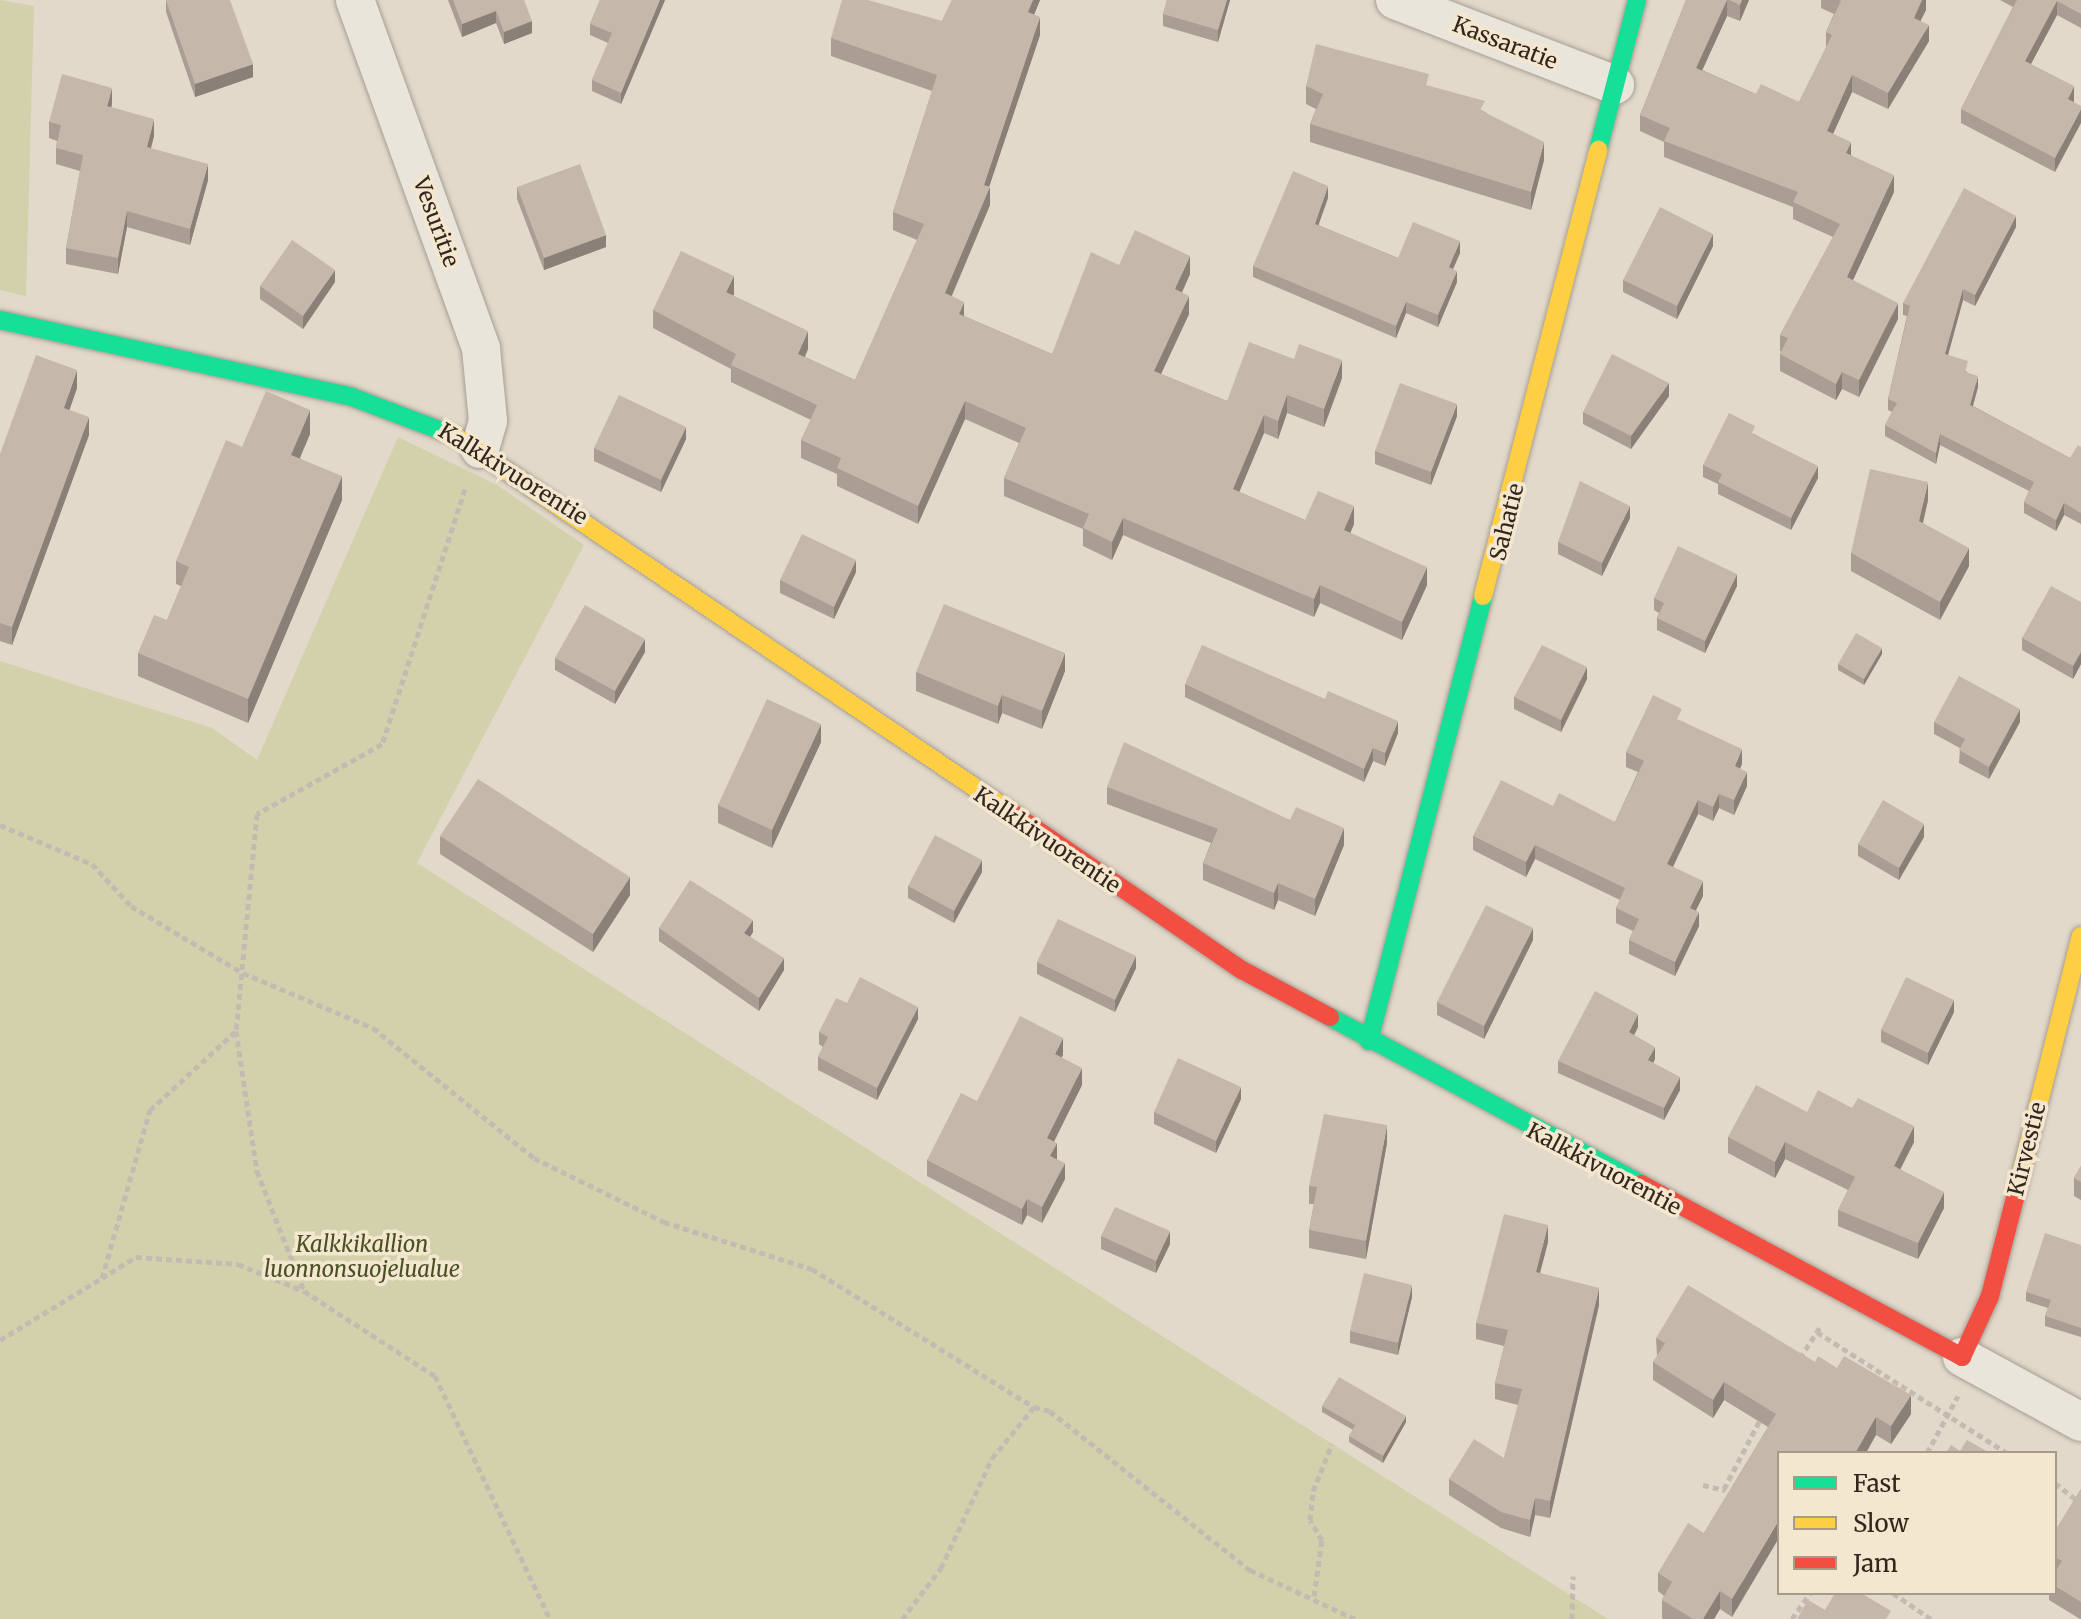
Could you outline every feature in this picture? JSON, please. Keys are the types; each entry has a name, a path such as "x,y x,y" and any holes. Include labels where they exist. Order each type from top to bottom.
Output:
{"street":[{"name":"Vesuritie","path":"355,0 481,349 488,421 480,449"},
{"name":"Kassaratie","path":"1395,0 1615,85"},
{"name":"Sahatie","path":"1369,1041 1637,0"},
{"name":"Kalkkivuorentie","path":"0,320 352,397 425,420 480,449 1146,907 1369,1041 2081,1422"},
{"name":"Kirvestie","path":"1968,1360 1990,1296 2081,936"}],"path":[{"path":"304,1291 257,1171 236,1031 257,814 382,744 480,449"},
{"path":"0,825 92,864 131,906 243,973 373,1028 534,1158 664,1222 812,1269 1034,1407 1050,1411 1250,1570 1314,1596 1355,1619"},
{"path":"102,1278 150,1110 236,1031"},
{"path":"0,1340 136,1257 238,1264 304,1291 435,1376 550,1619"},
{"path":"1791,1372 1841,1295"},
{"path":"1817,1332 2004,1451"},
{"path":"1928,1451 1948,1416 1968,1360"},
{"path":"902,1619 941,1568 992,1458 1034,1407"},
{"path":"1724,1489 1765,1412"},
{"path":"1314,1596 1322,1540 1310,1520 1313,1491 1332,1444"},
{"path":"1703,1485 1724,1489 1735,1496"},
{"path":"2057,1485 2077,1500"},
{"path":"1572,1619 1573,1576"},
{"path":"1792,1619 1809,1595"},
{"path":"1896,1595 1931,1619"}],"green space":[{"path":"0,0 34,6 26,296 0,290"},
{"name":"Kalkkikallion luonnonsuojelualue","path":"398,437 497,485 584,545 417,863 1608,1619 0,1619 0,661 212,728 257,760"}],"building":[{"path":"166,0 230,0 253,64 195,84"},
{"path":"453,0 524,0 532,21 504,32 496,11 462,24"},
{"path":"600,0 660,0 621,93 592,80 612,33 590,24"},
{"path":"842,0 868,0 942,21 952,0 1033,0 1028,12 1040,17 984,185 990,187 945,293 964,302 959,314 1052,354 1091,252 1119,265 1135,230 1190,256 1175,289 1189,296 1154,371 1227,401 1249,342 1294,359 1299,344 1342,360 1324,409 1287,395 1278,421 1264,415 1233,489 1305,520 1318,491 1354,506 1344,530 1427,567 1402,622 1320,585 1314,599 1123,518 1112,542 1083,528 1089,514 1004,478 1026,428 965,401 918,506 837,468 841,458 801,440 817,405 731,365 736,354 653,310 681,251 734,276 726,292 808,331 798,354 855,380 924,224 893,212 937,75 831,38"},
{"path":"1167,0 1227,0 1218,30 1163,14"},
{"path":"1686,0 1727,0 1696,68 1756,94 1761,84 1799,102 1832,35 1826,32 1839,0 1922,0 1914,18 1929,25 1888,93 1852,75 1827,131 1851,142 1846,153 1894,175 1847,277 1898,303 1859,380 1842,372 1836,384 1780,354 1788,338 1780,335 1840,224 1793,202 1798,192 1664,141 1670,128 1640,115"},
{"path":"2017,0 2081,0 2081,14 2057,1 2025,61 2074,86 2068,99 2081,106 2055,158 1961,109"},
{"path":"1316,44 1429,74 1426,85 1485,101 1480,110 1544,142 1531,192 1310,124 1323,94 1306,86"},
{"path":"62,74 112,88 107,106 154,119 147,147 208,164 190,229 127,211 118,258 66,248 83,155 56,148 61,125 49,122"},
{"path":"580,164 606,235 544,258 517,187"},
{"path":"1293,171 1328,186 1315,224 1398,258 1413,222 1460,241 1449,267 1457,271 1438,315 1406,302 1396,326 1253,266"},
{"path":"1964,188 2016,216 1975,295 1963,289 1945,354 1968,361 1965,372 1978,376 1970,405 2070,458 2078,445 2081,447 2081,513 2064,503 2056,520 2024,502 2034,482 1940,434 1936,453 1885,425 1897,403 1888,399 1910,306 1903,303"},
{"path":"1660,207 1713,234 1677,306 1623,280"},
{"path":"292,240 335,270 303,316 260,286"},
{"path":"1612,354 1669,383 1631,436 1583,412"},
{"path":"36,355 77,370 64,408 89,417 12,627 0,623 0,454"},
{"path":"1400,383 1457,404 1431,472 1375,451"},
{"path":"266,391 310,410 291,455 342,476 248,699 138,653 154,615 167,620 189,567 176,561 226,440 242,447"},
{"path":"619,395 686,427 661,480 594,448"},
{"path":"1729,413 1755,426 1752,433 1818,466 1791,518 1718,482 1722,474 1703,465"},
{"path":"1870,469 1928,482 1919,521 1969,548 1940,602 1851,553"},
{"path":"1580,481 1630,506 1602,563 1558,542"},
{"path":"802,534 856,560 834,607 780,580"},
{"path":"1678,546 1737,574 1705,641 1657,618 1664,603 1654,598"},
{"path":"2051,586 2081,602 2081,652 2073,666 2022,638"},
{"path":"944,604 1065,653 1042,711 1002,695 998,706 916,672"},
{"path":"585,605 645,639 615,691 555,658"},
{"path":"1856,633 1882,648 1864,679 1838,664"},
{"path":"1202,645 1325,699 1328,691 1398,721 1385,753 1373,748 1364,769 1185,684"},
{"path":"1542,645 1587,667 1561,720 1514,697"},
{"path":"1959,676 2020,709 1989,767 1959,750 1965,739 1934,722"},
{"path":"1653,695 1682,709 1677,719 1742,749 1735,766 1747,772 1734,800 1719,794 1713,807 1698,800 1667,864 1703,881 1690,908 1699,912 1675,962 1629,940 1639,919 1616,908 1625,888 1535,845 1526,862 1473,836 1501,780 1553,806 1559,793 1615,822 1644,761 1626,752"},
{"path":"767,699 821,724 772,830 718,805"},
{"path":"1124,742 1290,820 1296,807 1344,828 1315,899 1278,883 1274,893 1203,863 1218,829 1107,787"},
{"path":"478,779 630,877 593,934 440,836"},
{"path":"1883,800 1924,824 1899,868 1858,844"},
{"path":"935,835 982,860 954,911 908,886"},
{"path":"690,880 753,920 744,933 784,958 759,998 659,928"},
{"path":"1486,905 1533,928 1484,1026 1437,1002"},
{"path":"1058,919 1136,956 1115,1000 1037,962"},
{"path":"860,977 918,1007 877,1088 818,1057 828,1037 819,1032 836,998 847,1003"},
{"path":"1906,977 1954,1000 1928,1053 1881,1030"},
{"path":"1595,991 1638,1014 1629,1032 1655,1047 1648,1060 1680,1077 1664,1108 1558,1061"},
{"path":"1020,1016 1063,1038 1055,1054 1082,1068 1047,1138 1057,1143 1050,1156 1065,1163 1042,1207 1027,1199 1022,1209 927,1160 961,1093 977,1101"},
{"path":"1178,1058 1241,1087 1216,1141 1154,1112"},
{"path":"1756,1085 1807,1112 1818,1090 1852,1108 1858,1098 1914,1126 1894,1166 1944,1192 1918,1243 1838,1210 1855,1177 1785,1142 1775,1162 1728,1137"},
{"path":"1324,1114 1387,1125 1366,1241 1309,1230 1317,1187 1309,1186"},
{"path":"2081,1166 2081,1182 2074,1178"},
{"path":"1115,1207 1170,1231 1156,1261 1101,1236"},
{"path":"1504,1214 1548,1225 1536,1272 1599,1288 1550,1501 1535,1498 1530,1520 1501,1512 1449,1479 1474,1439 1504,1458 1522,1389 1495,1383 1508,1330 1476,1323"},
{"path":"2045,1233 2081,1245 2081,1328 2045,1316 2051,1300 2026,1292"},
{"path":"1364,1273 1412,1285 1398,1343 1350,1331"},
{"path":"1688,1285 1815,1362 1818,1356 1837,1368 1844,1356 1911,1395 1891,1426 1876,1417 1856,1451 1777,1451 1777,1523 1732,1599 1720,1591 1703,1619 1693,1619 1662,1600 1672,1582 1658,1573 1688,1523 1704,1533 1776,1414 1724,1382 1713,1400 1653,1362 1665,1343 1656,1338"},
{"path":"1339,1377 1406,1416 1383,1456 1349,1436 1355,1425 1322,1406"},
{"path":"1967,1440 1986,1451 1960,1451"},
{"path":"2081,1489 2081,1602 2057,1587 2057,1569 2062,1561 2057,1558 2057,1528"},
{"path":"1834,1595 1864,1595 1891,1611 1886,1619 1797,1619 1808,1600 1825,1610"}],"traffic: fast":[{"path":"1598,150 1637,0"},
{"path":"0,320 352,397 455,436"},
{"path":"1369,1041 1483,596"},
{"path":"1330,1017 1641,1184"}],"traffic: slow":[{"path":"1483,596 1598,150"},
{"path":"455,436 1008,810"},
{"path":"2017,1190 2081,936"}],"traffic: jam":[{"path":"1008,810 1242,970 1330,1017"},
{"path":"1641,1184 1962,1357 1990,1296 2017,1190"}]}
